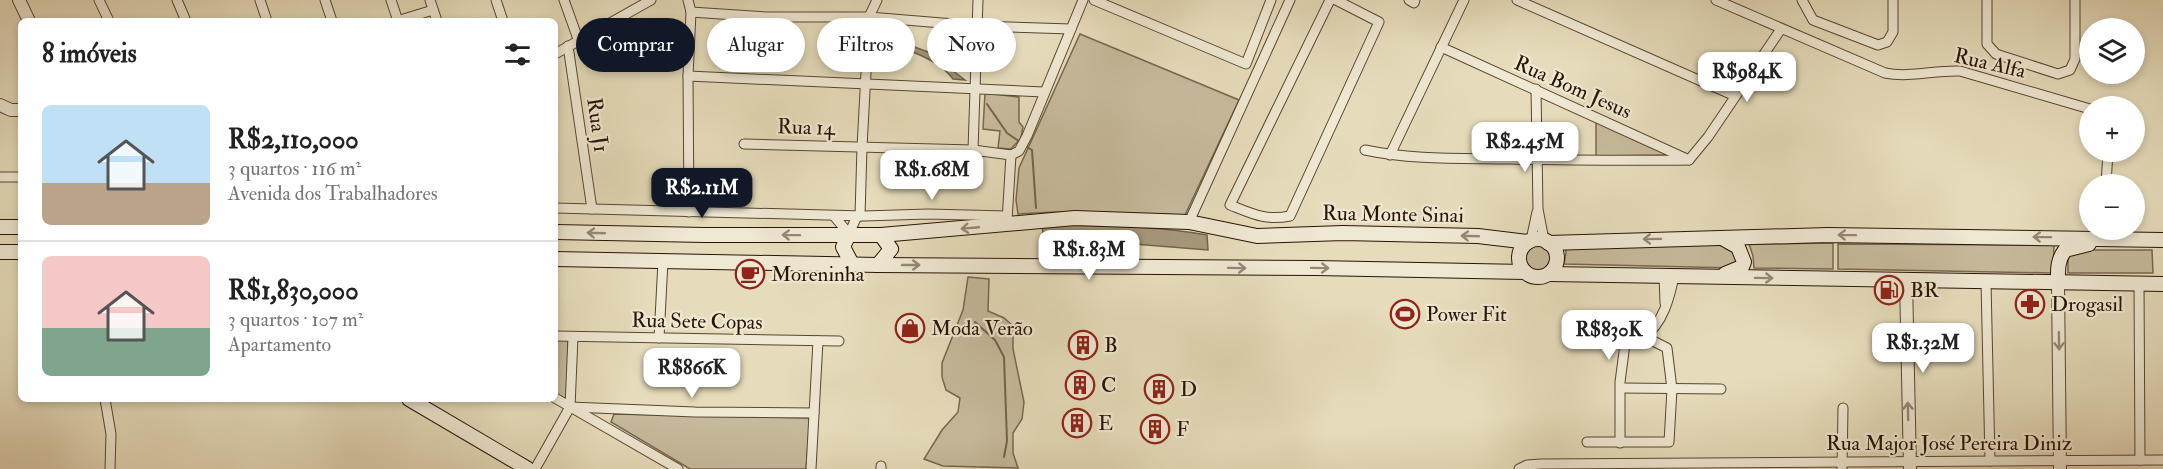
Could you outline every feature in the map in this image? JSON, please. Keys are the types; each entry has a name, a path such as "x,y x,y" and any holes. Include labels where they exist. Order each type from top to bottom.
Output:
{"main road":[{"name":"Rua Monte Sinai","path":"881,235 1007,220 1075,218 1189,222 1257,236 1343,232 1478,236 1538,241 1835,235 2079,234"},
{"path":"0,227 18,227"},
{"path":"558,232 881,235 891,249 878,265"},
{"path":"849,234 843,247 852,264"},
{"path":"1718,277 1737,270 1744,262 1738,247 1721,238"},
{"name":"Rua Monte Sinai","path":"2145,238 2163,240"},
{"path":"2058,283 2058,266 2065,250 2087,245 2095,240"},
{"path":"558,259 878,265 1316,267 1525,272 1539,277 1549,273 1555,267 1557,258 1554,249 1538,241 1523,246 1519,257 1525,272"},
{"path":"0,252 18,252"},
{"path":"1549,273 2163,284"},
{"path":"414,402 528,469"}],"street":[{"path":"19,0 28,18"},
{"path":"99,0 108,18"},
{"path":"177,0 185,18"},
{"path":"261,0 266,18"},
{"path":"325,0 331,18"},
{"path":"391,0 397,18"},
{"path":"430,0 436,18"},
{"path":"496,0 502,18"},
{"path":"564,0 576,33"},
{"path":"611,18 632,5 651,0"},
{"path":"688,0 691,12 688,76 689,212"},
{"path":"834,216 849,234 860,216 868,28 869,17 875,3 863,0"},
{"path":"978,0 978,18"},
{"path":"558,208 834,216 928,214 1007,220 1015,153 1027,136 1083,0"},
{"path":"1094,0 1246,64 1271,0"},
{"path":"1189,222 1290,0"},
{"path":"1330,0 1230,205 1264,218 1290,216 1379,22 1336,0"},
{"path":"1409,0 1414,3 1415,0"},
{"path":"1390,155 1464,0"},
{"path":"1517,0 1735,96"},
{"name":"Rua Alfa","path":"1716,0 1885,73 1897,75 1942,70 1960,71 2079,106"},
{"path":"1802,1 1813,20 1878,45 1887,42 1893,32 1893,0"},
{"path":"1988,0 1987,44 1996,54 2058,74 2070,70 2075,59 2075,0"},
{"path":"408,18 434,10"},
{"path":"691,12 766,17 869,17 927,22"},
{"path":"1016,27 1071,29"},
{"path":"1365,150 1390,155 1689,160 1708,137 1781,29"},
{"path":"558,52 576,40"},
{"name":"Rua J1","path":"568,46 592,209"},
{"name":"Rua Bom Jesus","path":"1442,47 1689,160"},
{"path":"973,150 977,72"},
{"path":"688,76 1044,92"},
{"path":"1536,89 1538,241"},
{"name":"Rua 14","path":"744,144 1015,153"},
{"path":"0,177 18,177"},
{"path":"860,216 881,235"},
{"path":"659,339 663,261"},
{"path":"1620,443 1625,344 1644,336 1665,306 1669,276"},
{"path":"1906,280 1910,465"},
{"path":"1986,282 1990,461"},
{"path":"2058,283 2060,465"},
{"path":"2139,284 2140,460"},
{"path":"1587,442 1669,442 1672,389 1667,348 1651,340 1648,332"},
{"name":"Rua Sete Copas","path":"558,336 839,341"},
{"path":"535,469 570,407 573,337"},
{"path":"811,469 818,341"},
{"path":"1621,388 1720,389"},
{"path":"558,400 678,469"},
{"path":"106,402 111,434 110,469"},
{"path":"570,407 694,412 814,413"},
{"path":"1842,465 1843,408"},
{"name":"Rua Major José Pereira Diniz","path":"1519,469 1527,465 1541,464 1785,466 1910,465 1990,461 2060,465 2163,460"}],"shaded area":[{"path":"1080,34 1239,100 1185,215 1055,212 1018,214 1016,200 1019,168"},
{"path":"915,47 927,52 927,59 917,54"},
{"path":"947,72 954,72 965,80 953,79"},
{"path":"985,93 1019,97 1019,122 1023,127 1021,138 1011,149 998,148 1000,131 983,129"},
{"path":"1596,120 1674,155 1596,156"},
{"path":"1042,225 1166,229 1207,235 1208,250 1134,244 1133,242 1044,242"},
{"path":"1833,243 1833,269 1754,268 1749,244"},
{"path":"1565,244 1727,244 1739,255 1735,268 1564,264"},
{"path":"1838,244 2054,245 2053,273 1838,269"},
{"path":"1538,245 1547,249 1551,258 1547,267 1538,271 1529,267 1525,258 1529,249"},
{"path":"2075,250 2152,250 2153,273 2068,273 2068,253"},
{"path":"968,277 989,279 988,311 1004,318 1013,326 1013,349 1024,402 1022,419 1013,433 1013,453 1018,468 943,466 924,459 942,430 958,412 960,398 946,390 942,377 942,363 963,310"},
{"path":"558,339 568,339 567,396 564,398 558,395"},
{"path":"614,414 810,418 806,469 690,469 611,422"}],"waterway":[{"path":"987,104 1007,133 1020,142"},
{"path":"1025,146 1032,150 1036,208"},
{"path":"975,322 995,340 1004,357 1007,441 1004,457"}],"place":[{"name":"Moreninha","path":"750,274"},
{"name":"BR","path":"1889,290"},
{"name":"Drogasil","path":"2030,304"},
{"name":"Power Fit","path":"1405,314"},
{"name":"Moda Verão","path":"910,328"},
{"name":"B","path":"1083,345"},
{"name":"C","path":"1080,385"},
{"name":"D","path":"1159,389"},
{"name":"E","path":"1077,423"},
{"name":"F","path":"1155,429"}]}
